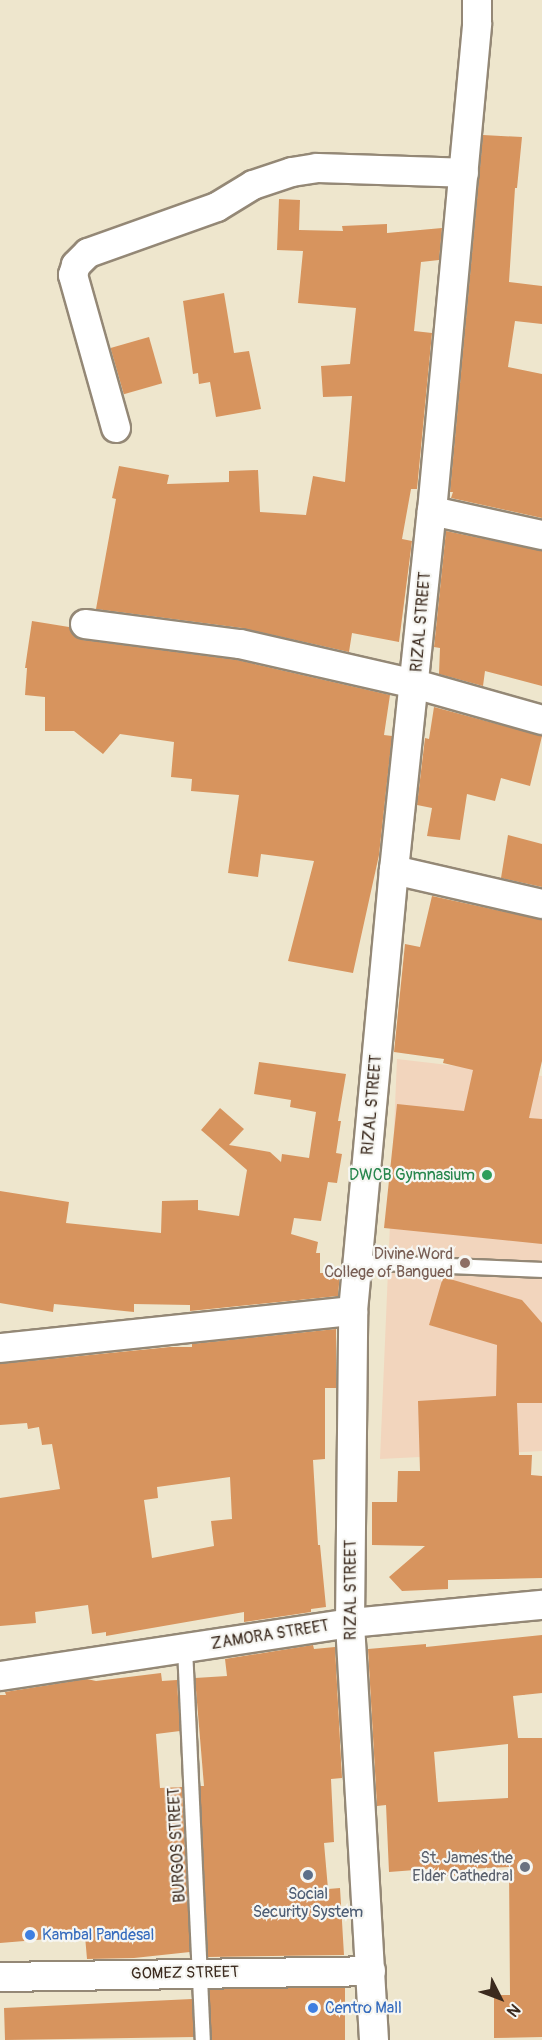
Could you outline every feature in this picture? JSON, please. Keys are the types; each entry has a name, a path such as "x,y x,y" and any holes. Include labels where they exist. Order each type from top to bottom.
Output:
{"street":[{"name":"RIZAL STREET","path":"374,2040 350,1623 353,1311 394,870 415,684 464,173 477,0"},
{"path":"116,428 73,276 76,265 88,253 217,207 253,185 292,172 317,168 464,173"},
{"path":"432,511 542,535"},
{"path":"85,624 240,644 415,684 542,720"},
{"path":"394,870 542,904"},
{"path":"0,1348 353,1311"},
{"name":"ZAMORA STREET","path":"0,1676 350,1623 542,1605"},
{"name":"GOMEZ STREET","path":"0,1977 371,1971"}],"lane":[{"path":"358,1262 542,1270"},
{"name":"BURGOS STREET","path":"185,1648 203,2040"}],"shaded area":[{"name":"Divine Word College of Bangued","path":"397,1059 542,1076 542,1451 380,1459"}],"building":[{"path":"483,135 522,137 517,188 515,188 509,282 542,286 542,324 515,321 508,367 542,374 542,518 451,498 453,492 450,492"},
{"path":"279,199 300,200 299,230 343,231 342,226 387,224 387,233 442,228 439,260 421,262 414,331 432,333 417,489 411,489 402,539 412,541 399,642 352,633 349,652 242,628 96,609 116,499 112,498 119,466 169,475 167,484 229,482 229,471 258,470 260,512 306,515 313,476 345,482 352,396 323,397 321,366 350,364 356,308 298,303 303,251 277,250"},
{"path":"224,293 234,353 249,351 261,409 216,417 210,382 199,384 198,373 193,374 183,301"},
{"path":"149,337 162,383 124,394 111,348"},
{"path":"446,531 542,551 542,686 485,671 483,686 439,674 440,648 434,647"},
{"path":"32,621 69,627 75,637 83,640 237,660 390,695 384,735 392,736 379,855 353,973 288,961 314,861 261,854 258,877 228,873 239,795 191,791 192,779 171,777 174,742 120,734 103,754 74,731 45,731 45,697 25,695 27,668 25,668"},
{"path":"434,707 542,736 530,786 501,778 495,801 467,794 460,840 427,836 432,808 417,805 425,738 429,739"},
{"path":"508,835 542,844 542,887 501,878"},
{"path":"432,896 542,920 542,1061 529,1118 542,1119 542,1244 384,1228 397,1104 464,1111 473,1070 443,1063 444,1059 394,1052 405,944 420,947"},
{"path":"259,1062 346,1074 338,1121 341,1121 336,1153 342,1154 337,1183 328,1182 321,1221 294,1218 291,1234 318,1242 316,1253 320,1253 320,1273 340,1273 338,1296 190,1311 190,1305 134,1304 134,1312 54,1304 53,1312 0,1303 0,1191 69,1202 66,1223 161,1233 162,1201 198,1200 198,1210 239,1216 247,1170 201,1130 220,1108 244,1129 229,1145 270,1152 281,1162 282,1154 309,1158 316,1112 290,1107 291,1100 254,1094"},
{"path":"443,1277 522,1300 542,1323 542,1403 517,1403 519,1455 532,1455 531,1475 542,1476 542,1578 448,1580 448,1589 402,1591 389,1577 425,1546 372,1545 372,1502 397,1502 398,1471 420,1471 418,1401 496,1396 497,1345 429,1325"},
{"path":"336,1329 336,1388 325,1388 325,1459 313,1460 318,1545 320,1545 326,1607 311,1609 311,1612 244,1622 244,1612 106,1636 106,1632 92,1634 88,1605 35,1612 36,1623 0,1626 0,1498 60,1489 52,1444 42,1445 39,1427 28,1429 27,1423 0,1425 0,1364 170,1347 192,1347 192,1344","holes":["230,1477 232,1519 211,1521 214,1546 152,1558 144,1500 158,1498 157,1487"]},
{"path":"542,1635 542,1693 513,1696 518,1738 542,1738 542,2037 494,2038 494,1995 510,1995 509,1867 465,1869 465,1875 428,1877 428,1869 389,1872 386,1805 377,1806 368,1649 426,1644 426,1647","holes":["508,1744 508,1798 438,1802 434,1752"]},
{"path":"313,1645 314,1649 335,1647 342,1778 331,1779 334,1842 324,1843 328,1889 340,1888 344,1955 208,1957 200,1786 204,1786 195,1678 227,1676 225,1659"},
{"path":"161,1673 162,1681 177,1680 180,1731 156,1734 160,1788 182,1787 190,1952 134,1958 87,1959 85,1936 0,1943 0,1695 6,1695 5,1692 87,1679 96,1681"},
{"name":"Centro Mall","path":"210,1988 345,1988 345,2040 210,2040"},
{"path":"192,1999 194,2037 5,2040 4,2008"}],"place":[{"name":"DWCB Gymnasium","path":"487,1175"},
{"name":"Divine Word College of Bangued","path":"465,1263"},
{"name":"St. James the Elder Cathedral","path":"525,1867"},
{"name":"Social Security System","path":"308,1875"},
{"name":"Kambal Pandesal","path":"30,1935"},
{"name":"Centro Mall","path":"313,2008"}]}
